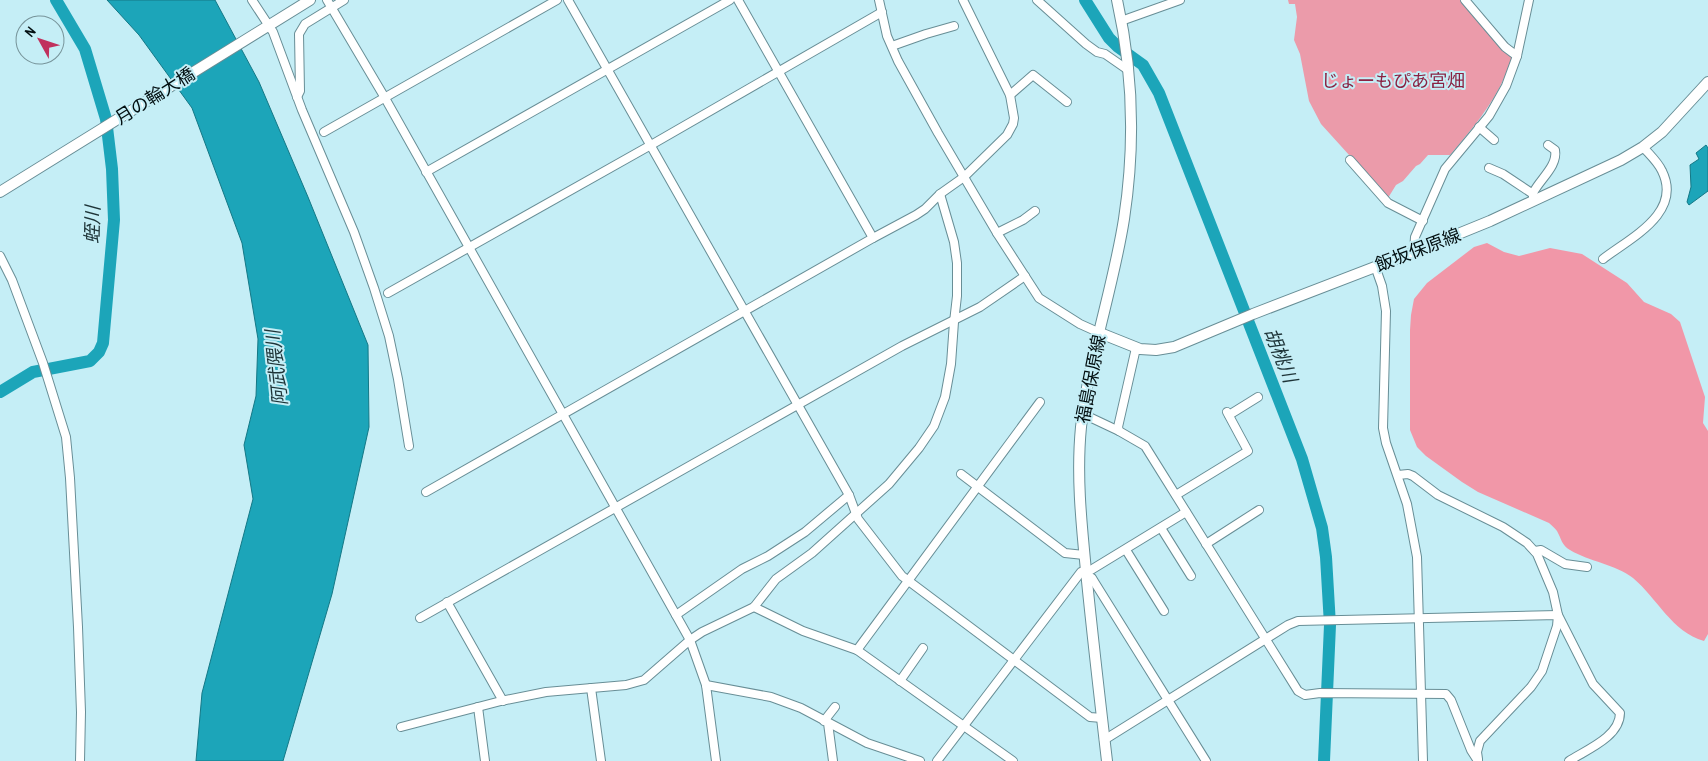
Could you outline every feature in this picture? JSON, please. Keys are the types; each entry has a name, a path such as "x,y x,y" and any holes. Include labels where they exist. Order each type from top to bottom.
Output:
{"main road":[{"name":"月の輪大橋","path":"0,192 310,0"},
{"name":"福島保原線","path":"1107,761 1084,555 1080,506 1080,451 1083,414 1090,371 1124,220 1130,169 1131,129 1127,67 1117,0"},
{"name":"飯坂保原線","path":"1100,333 1136,348 1156,350 1174,347 1490,221 1533,198 1621,160 1643,147 1662,132 1708,82"}],"street":[{"path":"252,0 270,25 297,97 354,232 374,288 389,336 409,446"},
{"path":"297,97 300,91 300,31 305,24 329,4 344,0"},
{"path":"324,132 557,0"},
{"path":"568,0 850,495 855,514 894,567 908,581 1090,717 1102,718"},
{"path":"426,172 730,0"},
{"path":"738,0 873,238"},
{"path":"879,0 887,36 934,125 997,232 1039,298 1080,324 1100,333"},
{"path":"426,492 916,215 940,194 964,177 1010,130 1014,118 1010,95 963,0"},
{"path":"1037,0 1086,44 1097,52 1106,54 1127,67"},
{"path":"1121,21 1180,0"},
{"path":"1464,0 1505,47 1517,56"},
{"path":"1414,252 1415,237 1445,169 1489,116 1501,96 1517,56 1529,0"},
{"path":"329,4 385,98 690,640 706,685 716,761"},
{"path":"388,293 651,146 882,12"},
{"path":"892,46 954,26"},
{"path":"1010,95 1033,75 1067,102"},
{"path":"1479,127 1494,140"},
{"path":"1489,168 1507,177 1533,198 1535,188 1550,168 1555,157 1555,150 1548,145"},
{"path":"1603,258 1651,223 1660,215 1664,204 1667,188 1663,173 1643,147"},
{"path":"1350,160 1388,203 1422,221"},
{"path":"401,728 503,700 546,692 637,683 690,640 708,628 754,608 776,579 812,554 890,484 934,426 944,397 951,364 958,284 955,249 940,194"},
{"path":"997,232 1023,220 1035,210"},
{"path":"0,256 12,280 43,363 66,437 78,627 81,712 80,761"},
{"path":"1375,266 1382,286 1386,311 1383,428 1386,443 1409,513 1417,557 1423,761"},
{"path":"420,618 798,404 911,342 954,322 993,299 1025,276"},
{"path":"1119,431 1118,427 1136,348"},
{"path":"1176,495 1248,451 1228,414 1258,397"},
{"path":"857,650 1040,402"},
{"path":"1083,414 1145,446 1301,694 1444,693 1448,696 1478,761"},
{"path":"960,474 1065,553 1084,555"},
{"path":"1398,475 1408,474 1413,476 1438,495 1503,527 1527,543 1535,551 1553,592 1558,615 1593,684 1617,709 1620,716 1618,723 1608,737 1569,761"},
{"path":"676,615 742,569 768,556 805,532 850,495"},
{"path":"1206,544 1259,510"},
{"path":"937,761 1081,572 1086,573 1186,512"},
{"path":"1161,528 1191,576"},
{"path":"1126,550 1164,611"},
{"path":"1535,551 1541,550 1565,564 1587,567"},
{"path":"1086,573 1092,578 1206,761"},
{"path":"447,602 503,700"},
{"path":"754,608 802,631 857,650 1014,761"},
{"path":"1104,740 1288,625 1298,621 1558,615"},
{"path":"1478,761 1479,743 1538,677 1545,664 1552,643 1558,615"},
{"path":"900,681 923,648"},
{"path":"706,685 772,697 806,710 867,743 920,761"},
{"path":"591,688 601,761"},
{"path":"478,707 485,761"},
{"path":"833,761 826,722 835,707"},
{"path":"1469,743 1473,745 1479,743"}],"green space":[{"name":"じょーもぴあ宮畑","path":"1288,0 1470,0 1514,50 1506,73 1494,97 1450,155 1428,155 1403,181 1396,185 1388,198 1321,124 1309,101 1300,54 1294,40 1297,17 1295,4 1289,4"}],"shaded area":[{"path":"1487,243 1504,252 1519,256 1550,248 1582,254 1627,283 1644,302 1671,314 1680,322 1705,397 1703,423 1708,431 1708,634 1704,641 1693,637 1683,630 1665,614 1642,586 1626,573 1570,550 1549,523 1478,492 1426,456 1417,447 1410,430 1410,330 1414,299 1427,283 1474,247"}],"water":[{"name":"阿武隈川","path":"107,0 215,0 259,82 368,345 369,427 332,594 283,761 196,761 202,693 253,499 244,445 256,396 258,339 242,243 192,108 139,35"},
{"path":"1706,145 1708,148 1708,191 1689,205 1687,202 1691,187 1690,165 1699,159 1696,153"}],"waterway":[{"name":"蛭川","path":"0,392 33,372 90,361 99,352 103,343 114,220 112,169 106,119 85,49 56,0"},
{"name":"胡桃川","path":"1085,0 1109,38 1143,65 1159,93 1302,459 1322,528 1326,557 1330,625 1324,761"}]}
